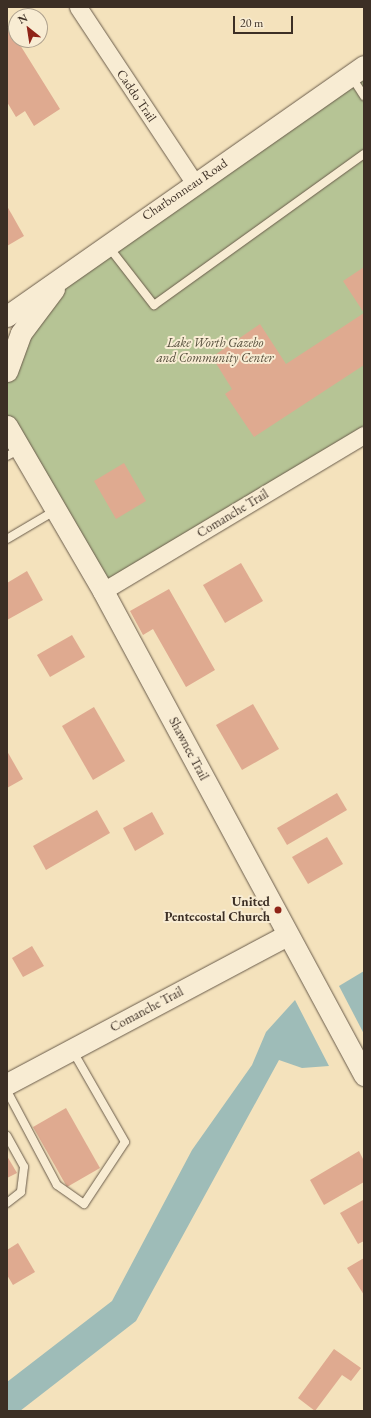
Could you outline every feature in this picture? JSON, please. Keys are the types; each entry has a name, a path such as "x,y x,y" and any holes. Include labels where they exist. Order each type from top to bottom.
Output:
{"street":[{"name":"Caddo Trail","path":"78,7 194,184"},
{"name":"Charbonneau Road","path":"7,316 106,244 357,71"},
{"path":"7,371 21,333 65,274"},
{"name":"Shawnee Trail","path":"7,426 14,453 56,510 102,591 364,1075"},
{"name":"Comanche Trail","path":"102,591 364,435"},
{"name":"Comanche Trail","path":"7,1084 287,935"}],"lane":[{"path":"357,71 364,96"},
{"path":"106,244 154,305 364,154"},
{"path":"7,539 56,510"},
{"path":"7,1092 57,1185 84,1204 125,1142 72,1050"},
{"path":"7,1136 24,1167 21,1192 7,1203"}],"green space":[{"name":"Lake Worth Gazebo and Community Center","path":"364,67 364,436 103,591 7,426 7,389 12,357 65,274"}],"water":[{"path":"364,971 364,1034 339,986"},
{"path":"295,1000 329,1066 302,1068 279,1060 136,1321 20,1411 7,1411 7,1382 112,1301 192,1150 252,1065 266,1032"}],"building":[{"path":"7,24 8,48 22,48 60,109 34,126 25,111 16,117 7,102"},
{"path":"7,206 24,236 7,246"},
{"path":"364,267 364,313 343,281"},
{"path":"364,313 364,365 254,437 225,394 232,389 212,357 260,324 286,364"},
{"path":"124,463 146,501 116,519 94,481"},
{"path":"241,563 263,601 225,623 203,585"},
{"path":"27,571 43,600 7,620 7,583"},
{"path":"169,589 215,670 186,687 153,629 143,635 130,611"},
{"path":"72,635 85,657 50,677 37,655"},
{"path":"253,704 279,749 242,770 216,725"},
{"path":"94,707 125,761 93,780 62,726"},
{"path":"7,751 23,779 7,788"},
{"path":"337,793 347,810 287,845 277,828"},
{"path":"97,810 110,833 46,870 33,846"},
{"path":"152,812 164,834 135,851 123,828"},
{"path":"327,837 343,864 308,884 292,857"},
{"path":"32,946 44,966 23,977 12,958"},
{"path":"66,1108 100,1168 67,1187 33,1127"},
{"path":"359,1151 364,1161 364,1182 324,1205 310,1180"},
{"path":"7,1156 17,1173 7,1178"},
{"path":"363,1200 364,1241 358,1244 340,1213"},
{"path":"18,1243 35,1272 13,1285 7,1275 7,1250"},
{"path":"364,1258 364,1295 347,1268"},
{"path":"334,1349 361,1368 351,1381 342,1375 315,1411 298,1398"}],"place":[{"name":"United Pentecostal Church","path":"278,910"}]}
